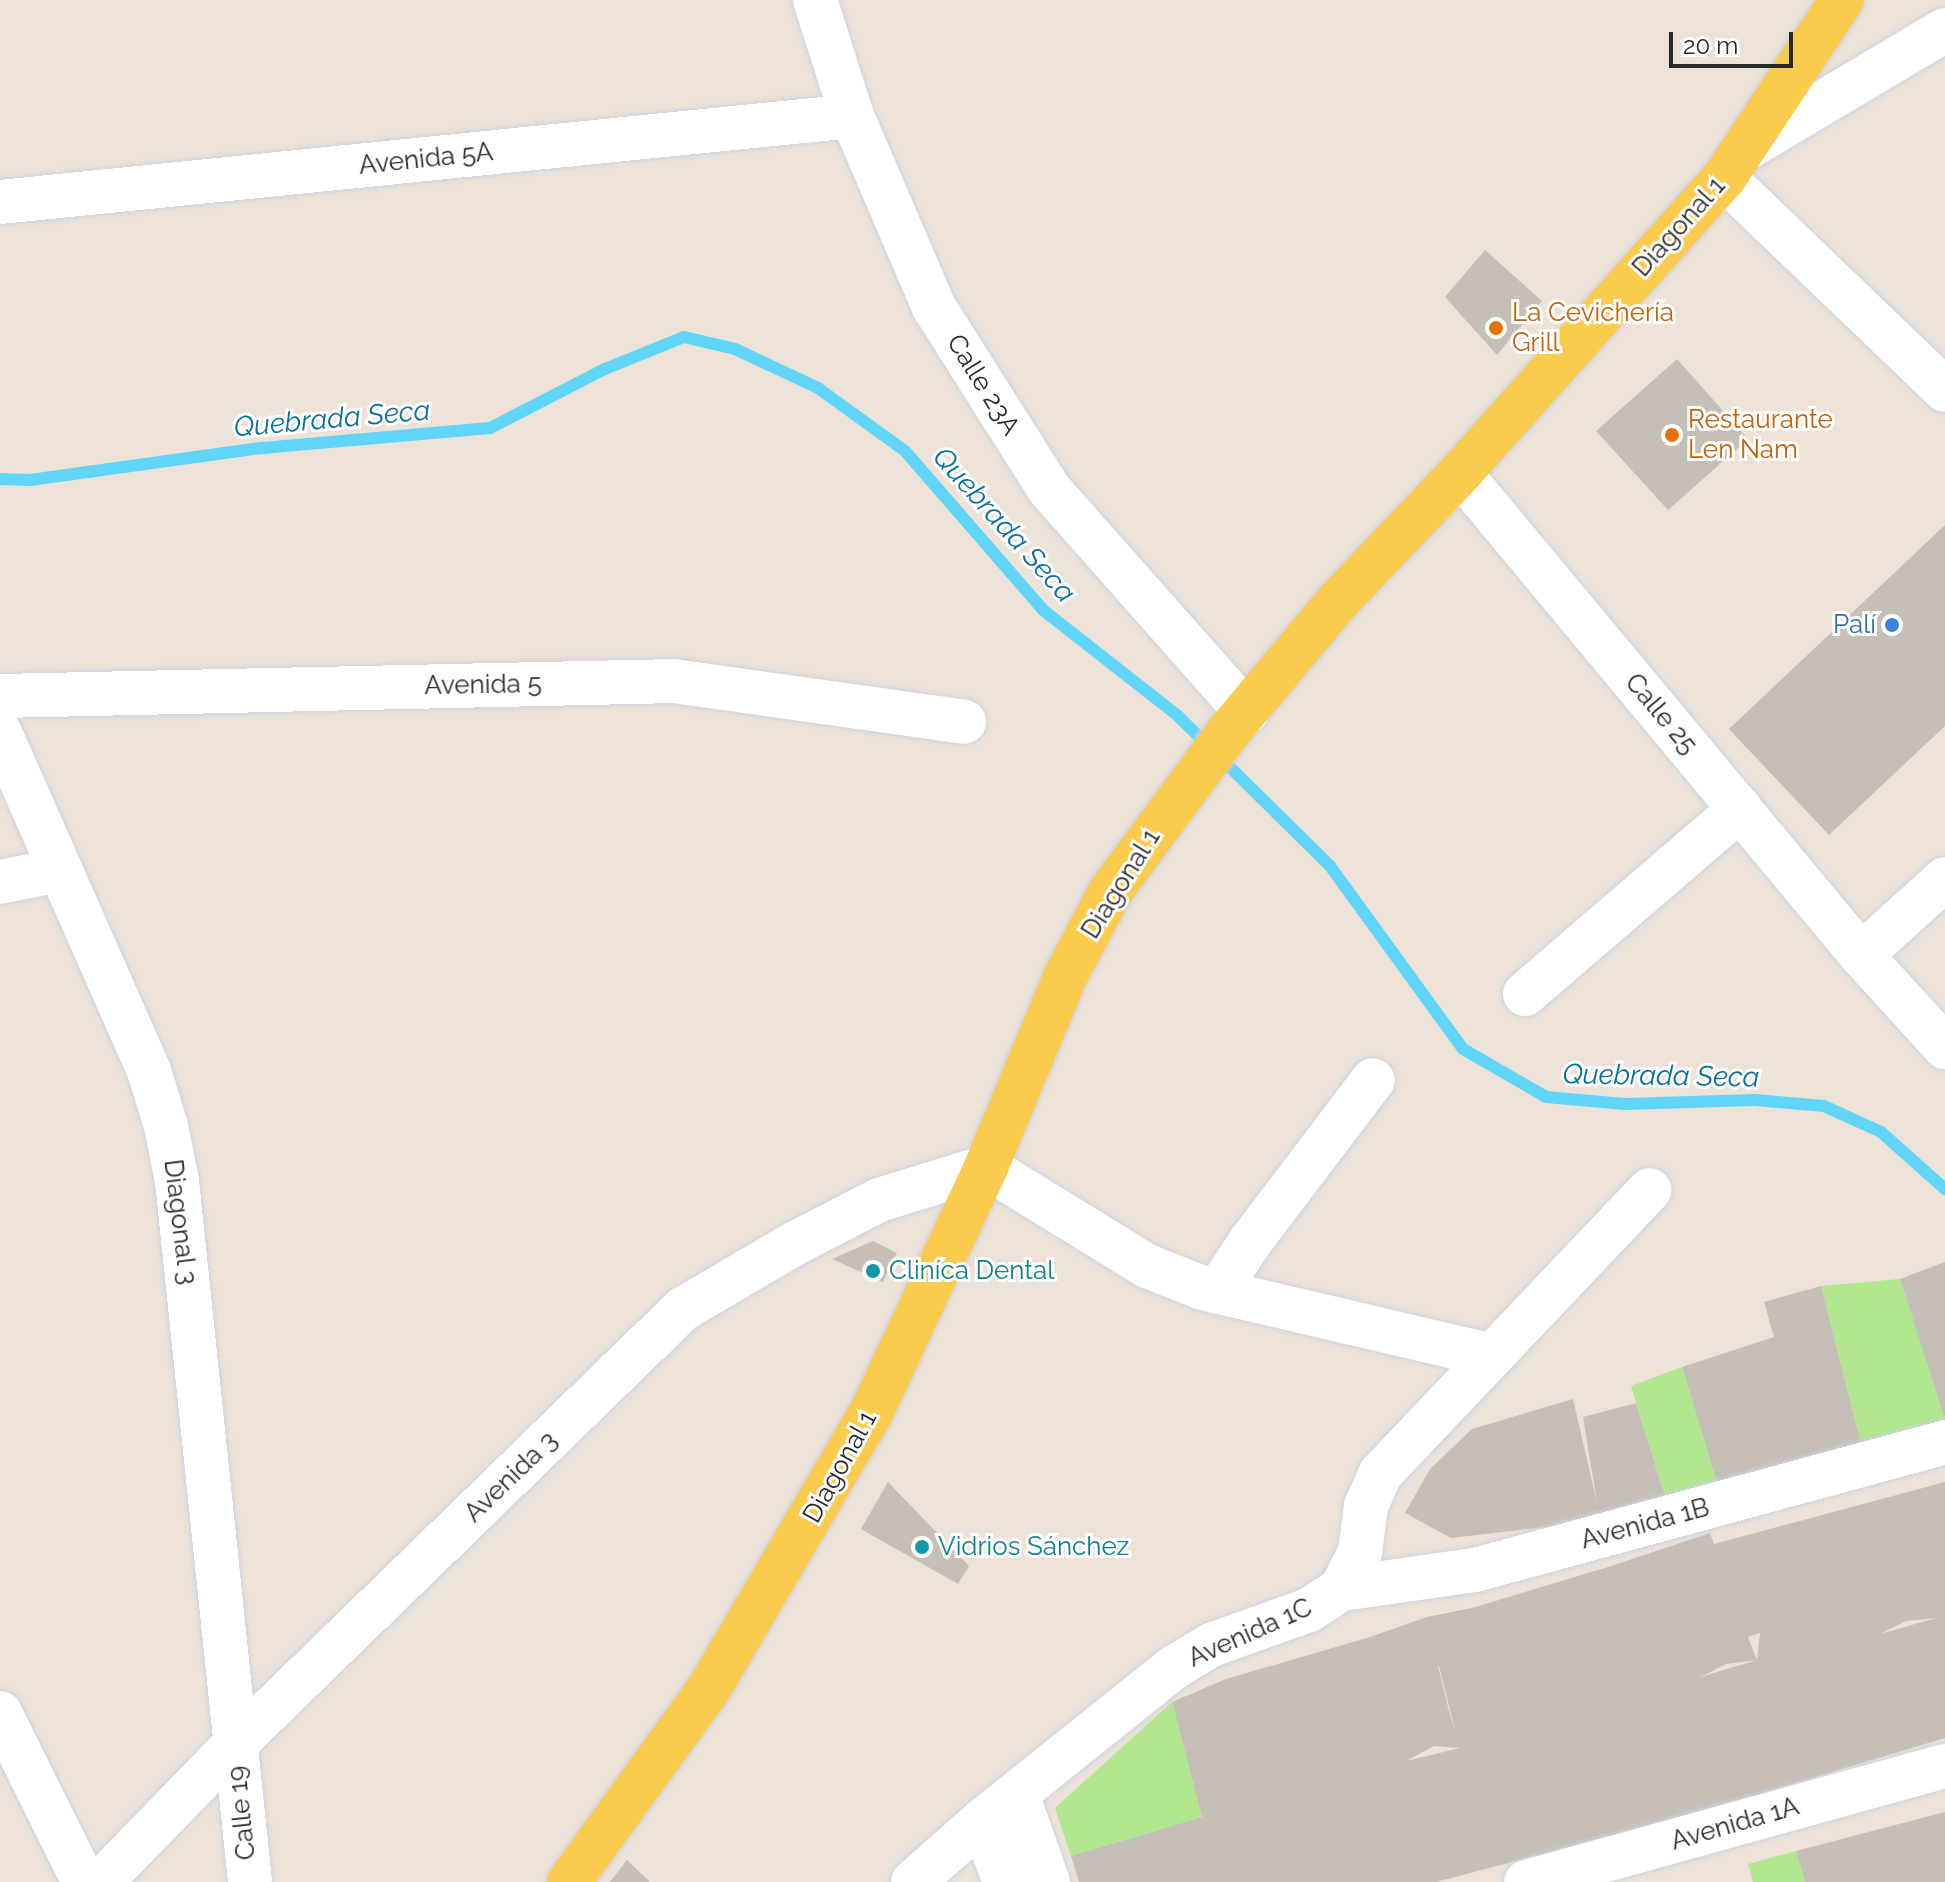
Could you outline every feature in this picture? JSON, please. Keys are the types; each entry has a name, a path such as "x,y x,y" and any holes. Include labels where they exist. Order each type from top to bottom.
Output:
{"main road":[{"name":"Diagonal 1","path":"569,1882 710,1687 798,1543 871,1413 986,1167 1066,975 1110,892 1238,721 1339,600 1460,473 1736,163 1842,0"}],"street":[{"name":"Calle 23A","path":"815,0 852,116 934,307 1049,489 1238,721"},
{"path":"1945,30 1736,163 1945,390"},
{"name":"Avenida 5A","path":"0,202 852,116"},
{"name":"Calle 25","path":"1460,473 1861,955 1945,1047"},
{"name":"Avenida 5","path":"0,696 674,681 964,722"},
{"name":"Diagonal 3","path":"0,733 149,1071 166,1126 177,1181 235,1744"},
{"path":"1525,994 1740,809"},
{"path":"0,882 60,870"},
{"path":"1861,955 1945,879"},
{"path":"1217,1292 1250,1242 1373,1080"},
{"path":"986,1167 1147,1266 1217,1292 1492,1356"},
{"name":"Avenida 3","path":"101,1882 235,1744 683,1309 792,1245 879,1200 986,1167"},
{"name":"Avenida 1C","path":"982,1821 1173,1668 1211,1645 1309,1610 1341,1589 1360,1552 1366,1506 1381,1473 1650,1190"},
{"name":"Avenida 1B","path":"1341,1589 1475,1570 1945,1442"},
{"path":"0,1713 84,1882"},
{"name":"Calle 19","path":"235,1744 250,1882"},
{"name":"Avenida 1A","path":"1526,1882 1945,1766"},
{"path":"1017,1794 1048,1882"},
{"path":"913,1882 982,1821 1005,1882"}],"green space":[{"path":"1900,1279 1945,1417 1945,1429 1862,1447 1821,1286"},
{"path":"1682,1367 1718,1486 1665,1496 1631,1386"},
{"path":"1172,1702 1202,1817 1071,1856 1055,1808"},
{"path":"1796,1851 1805,1882 1753,1882 1748,1864"}],"building":[{"name":"La Cevichería Grill","path":"1485,250 1542,301 1497,355 1445,297"},
{"name":"Restaurante Len Nam","path":"1677,359 1748,439 1668,510 1596,431"},
{"name":"Palí","path":"1945,525 1945,726 1829,835 1729,729"},
{"name":"Cliníca Dental","path":"873,1241 897,1253 883,1282 832,1259"},
{"path":"1945,1262 1945,1415 1944,1416 1900,1279"},
{"path":"1821,1286 1862,1447 1718,1486 1682,1367 1774,1337 1764,1302"},
{"path":"1573,1399 1597,1503 1583,1417 1636,1403 1665,1496 1564,1525 1451,1538 1405,1513 1430,1469 1472,1429"},
{"name":"Vidrios Sánchez","path":"888,1482 969,1566 958,1584 861,1529"},
{"path":"1945,1482 1945,1738 1683,1817 1436,1882 1079,1882 1071,1856 1202,1817 1172,1702 1226,1679 1427,1617 1472,1608 1608,1567 1710,1533 1714,1544","holes":["1936,1618 1880,1634 1906,1621","1760,1633 1757,1660 1748,1637","1757,1660 1699,1678 1726,1664","1438,1666 1439,1666 1456,1734 1449,1711","1434,1746 1460,1748 1406,1761"]},
{"path":"1945,1812 1945,1882 1805,1882 1796,1851"},
{"path":"627,1860 650,1882 610,1882"}],"waterway":[{"name":"Quebrada Seca","path":"0,479 30,480 262,448 490,428 605,369 684,337 735,349 818,388 905,451 1043,610 1177,715 1330,866 1463,1049 1546,1097 1625,1104 1755,1100 1824,1106 1881,1132 1945,1189"}],"place":[{"name":"La Cevichería Grill","path":"1496,328"},
{"name":"Restaurante Len Nam","path":"1672,435"},
{"name":"Palí","path":"1892,625"},
{"name":"Cliníca Dental","path":"873,1271"},
{"name":"Vidrios Sánchez","path":"922,1547"}]}
